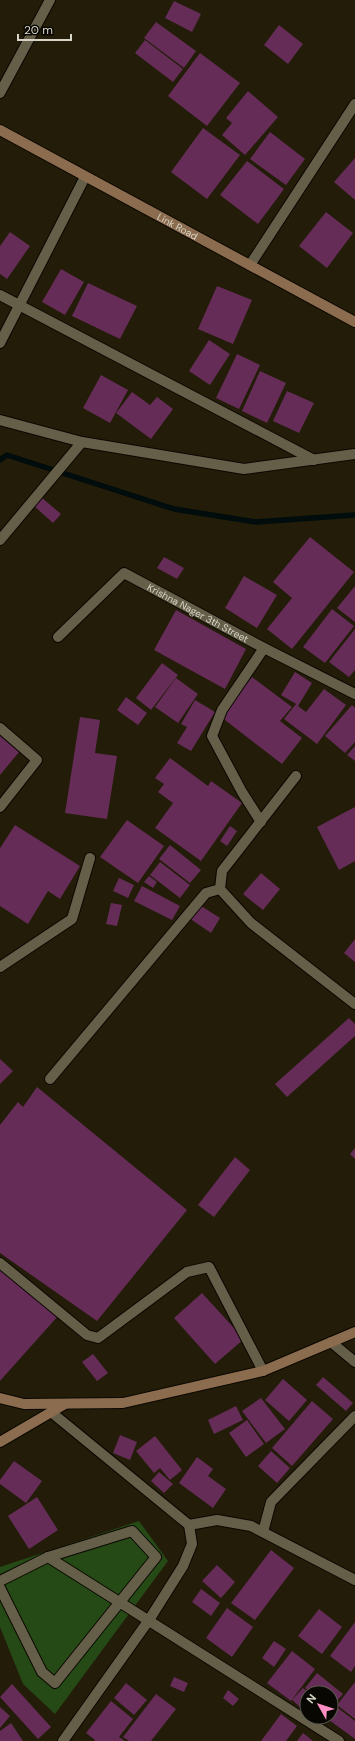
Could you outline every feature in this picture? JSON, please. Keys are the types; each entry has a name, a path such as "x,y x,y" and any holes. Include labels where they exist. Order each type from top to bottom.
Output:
{"street":[{"path":"0,93 50,0"},
{"path":"250,266 355,104"},
{"name":"Link Road","path":"0,130 355,322"},
{"path":"0,343 86,176"},
{"path":"0,295 314,460"},
{"path":"0,420 82,442 244,469 355,454"},
{"path":"0,540 82,442"},
{"name":"Krishna Nager 3th Street","path":"58,638 124,573 264,648 355,694"},
{"path":"260,822 212,736 222,710 264,648"},
{"path":"0,728 37,760 0,807"},
{"path":"296,776 222,871 220,889 251,923 355,1004"},
{"path":"0,967 72,919 90,858"},
{"path":"50,1079 206,893 220,889"},
{"path":"0,1264 87,1335 98,1338 187,1272 210,1267 263,1371"},
{"path":"0,1398 24,1404 123,1403 263,1371 355,1332"},
{"path":"331,1342 355,1362"},
{"path":"0,1442 65,1404"},
{"path":"51,1412 189,1525 192,1544 183,1566 149,1620 63,1741"},
{"path":"263,1532 270,1502 355,1416"},
{"path":"189,1525 217,1520 251,1526 355,1580"},
{"path":"0,1581 48,1557 132,1531 156,1557 55,1683 42,1672 0,1588"},
{"path":"48,1557 339,1741"}],"green space":[{"path":"139,1521 168,1561 55,1714 23,1684 0,1627 0,1567"}],"building":[{"path":"174,1 201,14 192,32 165,18"},
{"path":"156,22 196,51 184,68 144,38"},
{"path":"279,25 303,44 288,64 264,45"},
{"path":"145,40 183,69 173,82 135,53"},
{"path":"200,53 240,83 207,126 168,96"},
{"path":"248,91 278,117 245,155 222,135 232,123 226,118"},
{"path":"203,128 240,155 207,199 171,172"},
{"path":"270,132 305,159 286,185 250,159"},
{"path":"355,158 355,200 334,182"},
{"path":"247,161 284,189 258,224 220,195"},
{"path":"326,212 353,233 327,268 299,246"},
{"path":"10,232 30,246 7,279 0,274 0,246"},
{"path":"61,269 84,282 65,315 42,302"},
{"path":"88,283 137,306 120,339 72,316"},
{"path":"217,286 252,300 233,344 198,329"},
{"path":"209,340 230,354 210,385 189,371"},
{"path":"237,354 260,365 239,409 216,398"},
{"path":"260,371 286,383 267,423 242,411"},
{"path":"101,375 128,390 110,423 83,408"},
{"path":"287,391 314,403 299,433 273,421"},
{"path":"132,392 150,405 157,397 173,409 151,439 116,413"},
{"path":"41,497 61,514 53,523 33,505"},
{"path":"310,537 354,572 292,649 267,629 292,598 273,582"},
{"path":"164,557 184,568 177,579 157,568"},
{"path":"244,576 277,595 257,628 225,608"},
{"path":"355,586 355,622 337,608"},
{"path":"332,609 354,626 325,663 303,647"},
{"path":"176,610 246,649 225,689 154,650"},
{"path":"355,629 355,670 349,677 329,662"},
{"path":"162,663 178,675 151,710 136,698"},
{"path":"295,672 312,683 298,706 306,712 324,689 346,705 317,744 284,719 296,704 281,695"},
{"path":"252,677 292,707 280,721 302,738 282,764 221,717"},
{"path":"176,678 198,694 178,723 155,707"},
{"path":"126,697 147,713 138,725 117,710"},
{"path":"195,700 215,712 191,751 177,743 187,727 181,724"},
{"path":"352,705 355,708 355,742 345,753 325,736"},
{"path":"80,717 100,720 95,753 117,756 107,819 65,813"},
{"path":"0,734 20,751 0,775"},
{"path":"355,746 355,761 347,755"},
{"path":"170,758 208,786 211,781 242,803 201,861 155,828 173,803 158,792 164,784 155,778"},
{"path":"355,807 355,861 339,870 317,827"},
{"path":"127,820 164,846 138,883 100,857"},
{"path":"15,825 80,866 60,899 48,891 28,924 0,906 0,848"},
{"path":"230,826 237,831 227,846 220,841"},
{"path":"170,845 201,870 190,883 159,859"},
{"path":"160,862 190,885 180,898 150,875"},
{"path":"261,873 280,889 263,910 243,894"},
{"path":"149,876 157,882 153,888 144,882"},
{"path":"119,878 134,885 128,898 113,891"},
{"path":"142,886 180,906 172,920 134,901"},
{"path":"111,903 122,905 117,926 106,924"},
{"path":"198,904 220,918 211,933 189,918"},
{"path":"355,939 355,962 344,953"},
{"path":"349,1018 355,1024 355,1036 287,1097 275,1084"},
{"path":"0,1059 13,1071 0,1084"},
{"path":"37,1087 187,1210 97,1321 0,1253 0,1125 18,1102 23,1107"},
{"path":"355,1148 355,1159 350,1154"},
{"path":"235,1157 250,1170 214,1217 198,1205"},
{"path":"0,1269 58,1316 0,1381"},
{"path":"202,1293 244,1339 215,1364 174,1318"},
{"path":"93,1354 108,1373 97,1381 82,1362"},
{"path":"323,1377 353,1403 346,1411 316,1385"},
{"path":"283,1379 307,1400 289,1421 265,1400"},
{"path":"261,1398 285,1429 266,1443 242,1411"},
{"path":"312,1401 333,1419 292,1466 272,1448"},
{"path":"236,1406 243,1420 214,1434 208,1420"},
{"path":"247,1420 264,1444 246,1457 229,1433"},
{"path":"120,1435 137,1442 130,1460 113,1453"},
{"path":"155,1436 182,1470 170,1480 160,1468 154,1473 136,1451"},
{"path":"271,1451 290,1468 277,1483 258,1466"},
{"path":"197,1457 213,1469 208,1476 226,1489 213,1508 179,1483"},
{"path":"14,1461 42,1481 26,1503 0,1484 0,1480"},
{"path":"159,1472 173,1484 164,1493 151,1481"},
{"path":"37,1497 58,1530 29,1549 8,1516"},
{"path":"271,1550 294,1568 255,1620 231,1603"},
{"path":"217,1565 235,1582 221,1598 202,1581"},
{"path":"201,1589 220,1603 211,1616 192,1602"},
{"path":"227,1608 253,1627 232,1657 206,1638"},
{"path":"319,1609 342,1627 322,1654 298,1636"},
{"path":"355,1622 355,1666 351,1672 330,1656"},
{"path":"274,1641 286,1649 274,1667 262,1658"},
{"path":"292,1651 315,1669 303,1685 299,1685 299,1690 291,1701 267,1683"},
{"path":"317,1673 332,1685 307,1685"},
{"path":"174,1677 188,1683 184,1692 170,1686"},
{"path":"355,1682 355,1719 339,1707 339,1702"},
{"path":"126,1683 147,1700 134,1715 114,1698"},
{"path":"12,1684 51,1727 38,1739 0,1697"},
{"path":"228,1690 239,1699 233,1706 223,1698"},
{"path":"339,1691 343,1694 339,1699"},
{"path":"299,1692 299,1706 292,1700"},
{"path":"156,1694 176,1709 151,1741 129,1741 123,1737"},
{"path":"111,1701 133,1719 119,1737 125,1741 94,1741 95,1740 86,1733"},
{"path":"0,1707 10,1716 0,1728"},
{"path":"339,1709 355,1721 355,1739 336,1725 339,1725"},
{"path":"281,1714 297,1726 286,1741 261,1741"},
{"path":"11,1723 23,1741 0,1741 0,1731"},
{"path":"303,1733 313,1741 297,1741"}],"waterway":[{"path":"0,460 7,455 174,509 256,522 355,515"}]}
